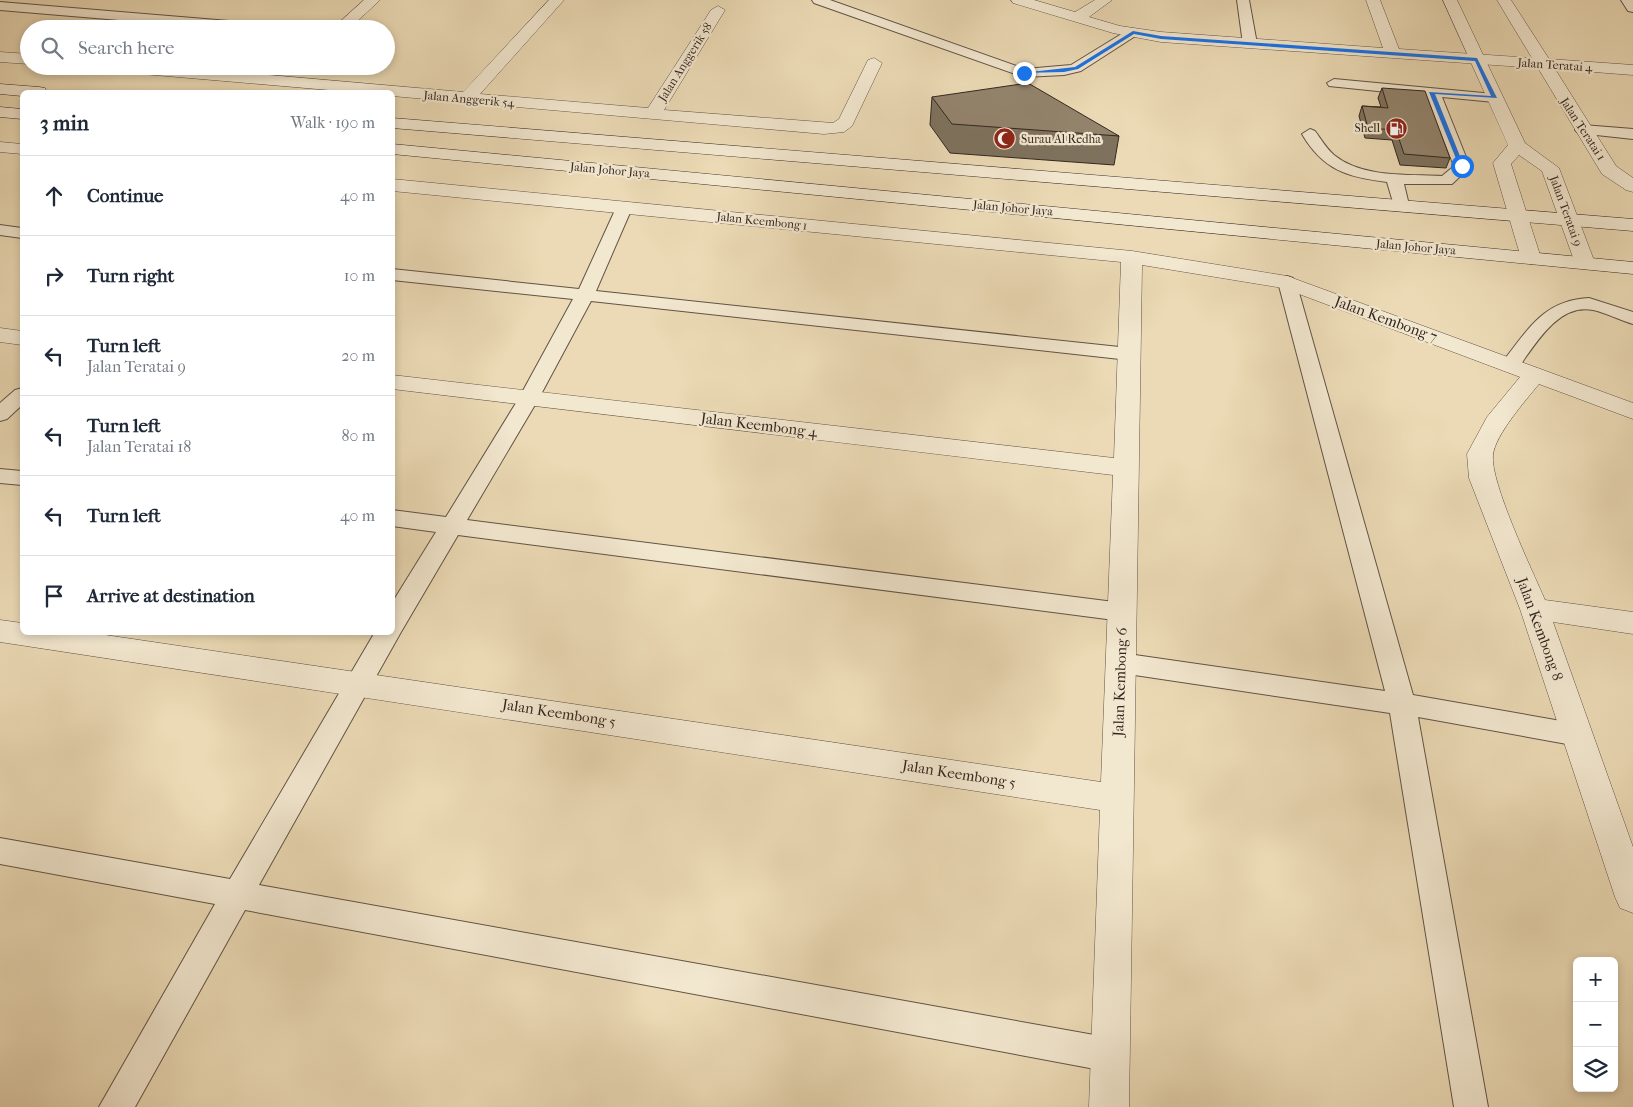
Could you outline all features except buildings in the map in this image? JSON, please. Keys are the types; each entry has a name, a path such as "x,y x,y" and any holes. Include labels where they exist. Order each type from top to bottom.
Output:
{"street":[{"path":"350,20 372,0"},
{"path":"466,99 557,0"},
{"name":"Jalan Teratai 4","path":"1018,0 1133,33 1161,37 1633,70"},
{"path":"1077,18 1105,0"},
{"path":"1374,0 1393,54"},
{"path":"1450,0 1516,146 1502,163 1531,258"},
{"name":"Jalan Teratai 1","path":"1504,0 1609,170 1633,186"},
{"name":"Jalan Anggerik 58","path":"653,114 718,10"},
{"path":"0,57 20,58"},
{"name":"Jalan Anggerik 54","path":"395,95 831,129 843,126 846,122 874,62"},
{"name":"Jalan Anggerik 54","path":"179,75 273,87 321,90"},
{"path":"273,87 287,75"},
{"path":"0,89 20,91"},
{"path":"0,112 20,114"},
{"name":"Jalan Johor Jaya","path":"395,123 1633,225"},
{"name":"Jalan Teratai 9","path":"1516,146 1550,168 1585,263"},
{"path":"0,147 20,149"},
{"name":"Jalan Johor Jaya","path":"395,149 1633,268"},
{"name":"Jalan Keembong 1","path":"395,185 1132,258"},
{"name":"Jalan Kembong 7","path":"1132,258 1287,282 1633,411"},
{"name":"Jalan Kembong 6","path":"1109,1107 1132,258"},
{"path":"0,335 20,338"},
{"name":"Jalan Kembong 8","path":"1523,369 1480,454 1482,478 1534,609 1633,897"},
{"name":"Jalan Keembong 4","path":"395,382 1126,468"},
{"path":"1534,609 1633,624"},
{"name":"Jalan Keembong 5","path":"0,631 20,634"},
{"name":"Jalan Keembong 5","path":"28,635 1117,798"}],"lane":[{"path":"818,0 1024,73 1064,71 1076,68 1133,33"},
{"path":"1243,0 1250,44"},
{"path":"1627,0 1633,8"},
{"path":"0,6 169,20"},
{"path":"1334,83 1494,98"},
{"path":"1310,134 1318,149 1336,164 1368,174 1446,180 1462,166 1432,92"},
{"path":"1583,130 1633,134"},
{"path":"1394,177 1400,205"},
{"path":"395,621 529,398 585,295 624,208"},
{"path":"0,230 20,233"},
{"path":"395,274 1129,354"},
{"path":"1287,282 1402,704 1471,1107"},
{"path":"1523,369 1546,319 1566,306 1589,304 1633,318"},
{"path":"0,414 20,396"},
{"path":"0,476 20,478"},
{"path":"395,518 454,524 1122,612"},
{"path":"116,1107 386,635"},
{"path":"1121,663 1402,704 1578,735"},
{"path":"0,851 1110,1055"}],"place":[{"name":"Shell","path":"1396,128"},
{"name":"Surau Al Redha","path":"1005,139"}],"route":[{"path":"1024,73 1064,71 1076,68 1133,33 1161,37 1477,60 1494,98 1432,92 1462,166"}]}
